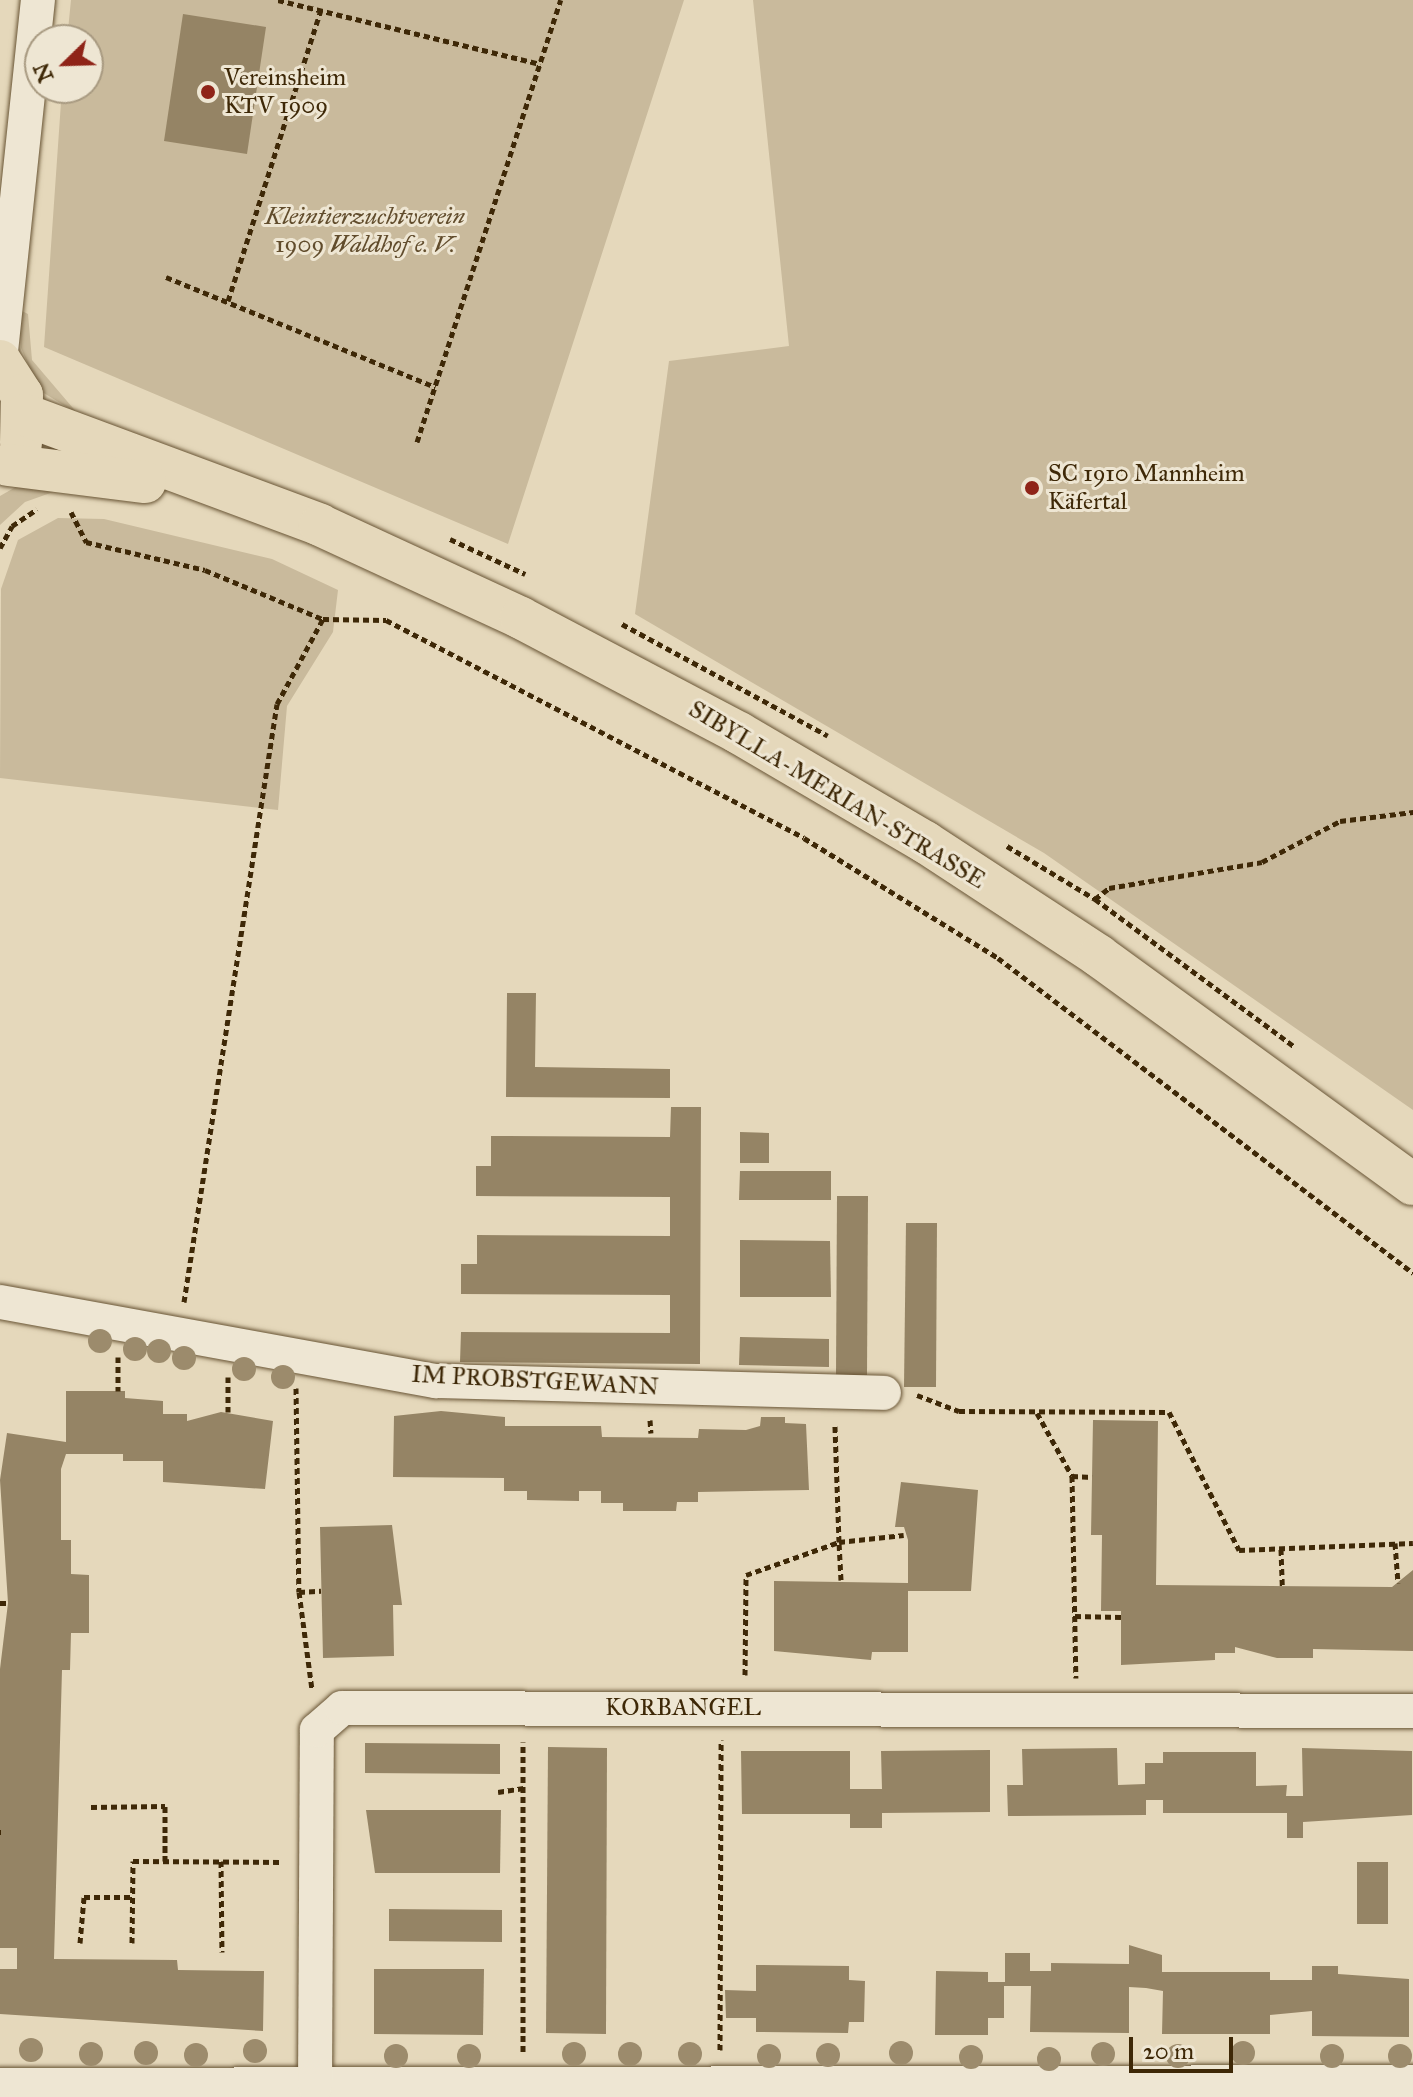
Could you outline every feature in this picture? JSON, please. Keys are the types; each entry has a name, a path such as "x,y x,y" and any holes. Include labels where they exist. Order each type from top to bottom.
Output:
{"main road":[{"path":"0,361 25,415 4,470"},
{"name":"SIBYLLA-MERIAN-STRASSE","path":"25,415 214,491 334,532 521,618 739,733 1099,956 1413,1184"},
{"name":"SIBYLLA-MERIAN-STRASSE","path":"4,470 214,491"}],"street":[{"path":"0,361 16,164 38,0"},
{"path":"0,206 16,164"},
{"name":"IM PROBSTGEWANN","path":"0,1302 179,1330 436,1381 884,1393"},
{"name":"KORBANGEL","path":"317,1730 342,1708 1077,1707 1413,1711"},
{"path":"315,2086 317,1730"},
{"path":"0,2085 1413,2082"}],"path":[{"path":"278,0 540,64"},
{"path":"417,442 561,0"},
{"path":"228,301 321,10"},
{"path":"166,277 435,387"},
{"path":"64,498 86,542 205,570 323,619 386,620 804,838 998,958 1413,1273"},
{"path":"179,1330 212,1158 277,704 323,619"},
{"path":"1095,899 1109,888 1262,862 1340,821 1413,812"},
{"path":"295,1353 299,1592 317,1730"},
{"path":"834,1392 841,1580"},
{"path":"884,1393 936,1396 959,1411 1169,1412 1239,1550 1413,1543"},
{"path":"1037,1412 1072,1476 1077,1707"},
{"path":"1072,1476 1092,1477"},
{"path":"719,2084 733,1708 746,1575 839,1542 904,1535"},
{"path":"1395,1543 1398,1583"},
{"path":"1281,1549 1282,1586"},
{"path":"299,1592 321,1591"},
{"path":"0,1603 8,1603"},
{"path":"1075,1616 1121,1617"},
{"path":"523,1709 523,2085"},
{"path":"498,1792 524,1788"},
{"path":"91,1807 165,1806 165,1861"},
{"path":"132,1943 133,1861 276,1862"},
{"path":"221,1861 222,1952"},
{"path":"80,1943 84,1897 133,1897"}],"green space":[{"name":"Kleintierzuchtverein 1909 Waldhof e. V.","path":"71,0 684,0 508,544 44,347 61,104 104,104 104,24 69,24"},
{"name":"SC 1910 Mannheim Käfertal","path":"753,0 1413,0 1413,1110 1044,853 635,614 669,361 789,346"},
{"path":"18,309 28,314 32,360 78,414 39,390 21,348"},
{"path":"21,484 56,491 25,502 0,525 0,496"},
{"path":"58,518 104,519 272,559 338,590 333,632 287,706 278,810 0,778 1,589 18,540"}],"building":[{"path":"183,14 266,27 247,154 164,141"},
{"path":"507,993 536,993 535,1067 670,1069 670,1098 506,1097"},
{"path":"671,1107 701,1107 700,1364 460,1362 461,1332 670,1333 670,1295 461,1294 461,1264 477,1264 477,1235 670,1236 670,1197 476,1196 476,1166 491,1166 491,1136 670,1137"},
{"path":"740,1132 769,1133 769,1163 740,1163"},
{"path":"740,1171 831,1171 831,1200 739,1200"},
{"path":"837,1196 868,1196 867,1375 836,1375"},
{"path":"906,1223 937,1223 936,1387 904,1387"},
{"path":"740,1240 830,1241 831,1297 740,1297"},
{"path":"740,1337 829,1339 829,1367 739,1365"},
{"path":"66,1391 125,1391 125,1398 163,1401 163,1414 187,1414 187,1421 221,1412 273,1421 265,1489 163,1482 163,1461 123,1461 123,1454 66,1454 61,1469 61,1540 71,1540 71,1574 89,1575 89,1633 71,1633 70,1670 62,1670 54,1959 177,1960 178,1970 264,1971 263,2031 0,2014 0,1969 17,1969 17,1948 0,1948 0,1669 8,1603 0,1480 7,1433 66,1442"},
{"path":"441,1411 505,1417 505,1426 601,1426 602,1437 698,1438 699,1429 746,1430 760,1426 761,1417 785,1417 785,1423 806,1424 809,1490 698,1492 698,1502 677,1502 676,1511 623,1511 623,1503 601,1503 601,1491 579,1491 579,1501 527,1500 527,1491 504,1491 504,1478 393,1477 394,1416"},
{"path":"1093,1420 1158,1421 1156,1585 1392,1587 1413,1570 1413,1651 1313,1649 1313,1658 1277,1658 1235,1647 1235,1653 1215,1653 1215,1660 1121,1665 1121,1611 1101,1611 1102,1535 1091,1535"},
{"path":"901,1482 978,1490 971,1591 908,1591 908,1652 872,1652 871,1660 774,1651 774,1581 908,1583 908,1540 904,1527 895,1527"},
{"path":"392,1525 402,1605 393,1605 394,1656 323,1658 320,1527"},
{"path":"365,1743 500,1744 500,1774 365,1773"},
{"path":"548,1747 607,1748 606,2034 546,2033"},
{"path":"1117,1748 1118,1785 1145,1784 1145,1763 1163,1763 1163,1752 1256,1752 1256,1786 1287,1785 1286,1796 1303,1796 1302,1748 1412,1751 1412,1815 1303,1822 1303,1838 1287,1838 1287,1813 1163,1813 1163,1800 1146,1800 1146,1815 1008,1816 1007,1785 1023,1785 1022,1749"},
{"path":"990,1750 990,1812 882,1813 882,1828 850,1828 850,1814 742,1814 741,1751 850,1751 850,1789 882,1789 881,1751"},
{"path":"366,1810 501,1810 500,1873 375,1873"},
{"path":"1357,1862 1388,1862 1388,1924 1357,1924"},
{"path":"389,1909 502,1910 502,1942 389,1941"},
{"path":"1129,1945 1162,1955 1162,1972 1270,1972 1270,1980 1312,1980 1312,1966 1338,1966 1338,1974 1409,1979 1409,2037 1312,2036 1312,2011 1270,2015 1270,2034 1162,2034 1163,1991 1129,1987 1129,2033 1030,2032 1031,1986 1004,1986 1004,2018 988,2018 988,2035 935,2035 936,1971 988,1972 988,1982 1005,1982 1005,1953 1030,1953 1030,1971 1051,1971 1051,1963 1129,1964"},
{"path":"756,1965 849,1966 849,1980 865,1981 864,2022 849,2022 848,2033 756,2032 756,2018 726,2018 725,1990 756,1991"},
{"path":"374,1969 484,1969 483,2035 374,2034"}],"place":[{"name":"Vereinsheim KTV 1909","path":"208,92"},
{"name":"SC 1910 Mannheim Käfertal","path":"1032,488"}]}
